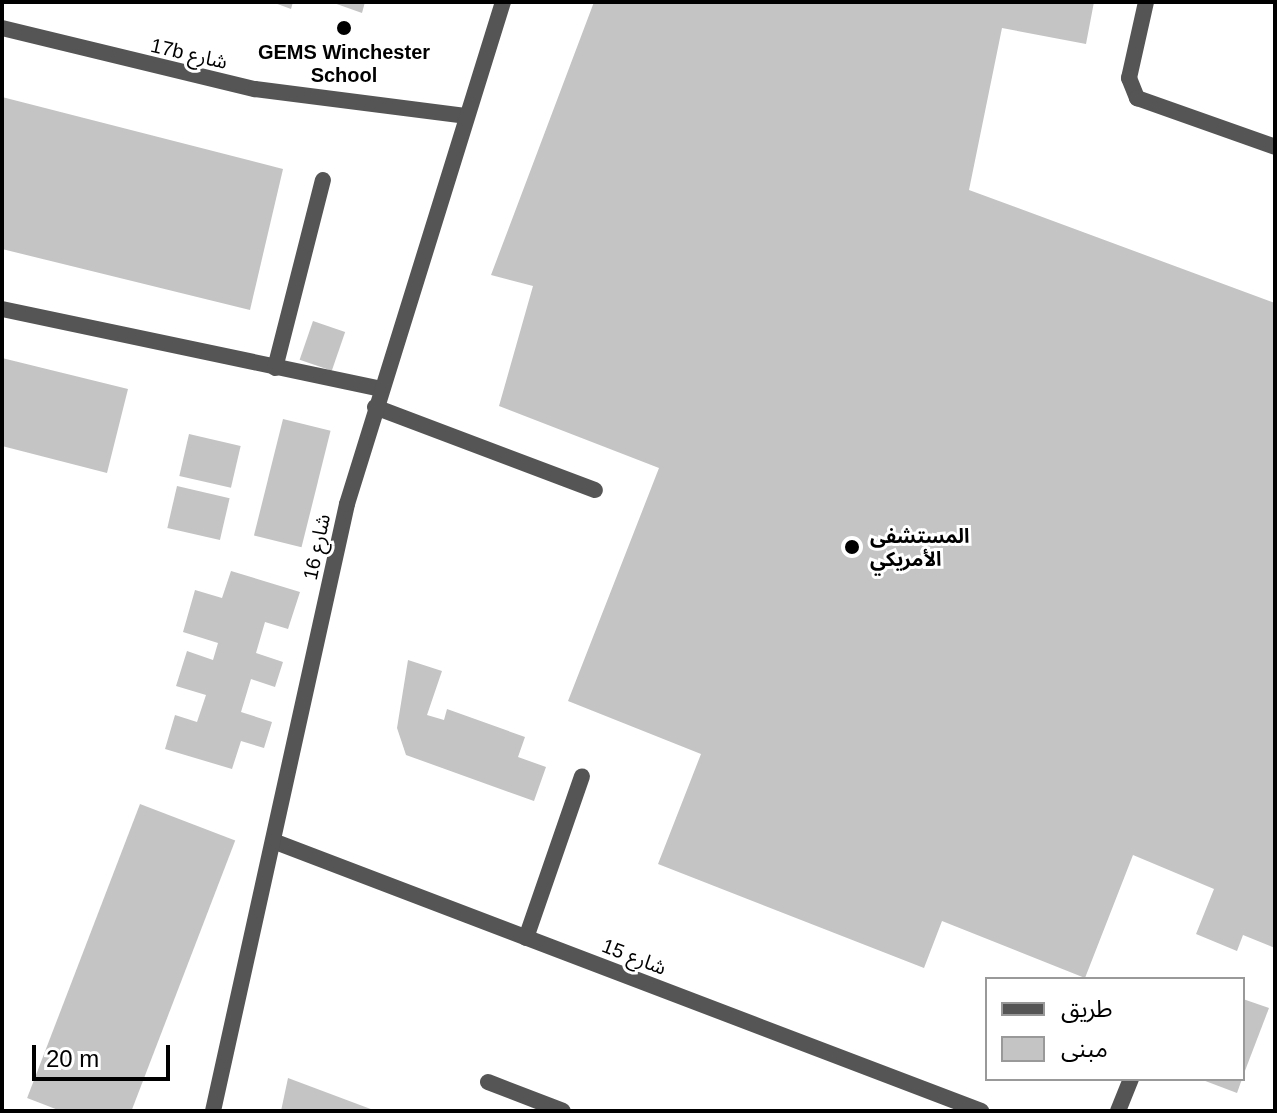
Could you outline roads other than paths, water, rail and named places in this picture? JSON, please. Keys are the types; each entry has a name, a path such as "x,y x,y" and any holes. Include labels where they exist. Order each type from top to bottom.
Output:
{"street":[{"name":"شارع 16","path":"213,1111 347,504 380,389 503,2"},
{"path":"1146,2 1129,78 1137,98 1275,147"},
{"name":"17b شارع","path":"2,28 240,86 465,116"},
{"path":"275,368 323,180"},
{"path":"2,309 380,389"},
{"path":"375,407 595,490"},
{"path":"526,938 582,776"},
{"name":"شارع 15","path":"273,841 981,1111"},
{"path":"1118,1111 1130,1081"},
{"path":"488,1082 563,1111"}],"place":[{"name":"GEMS Winchester School","path":"344,28"},
{"name":"المستشفى الأمريكي","path":"852,547"}]}
